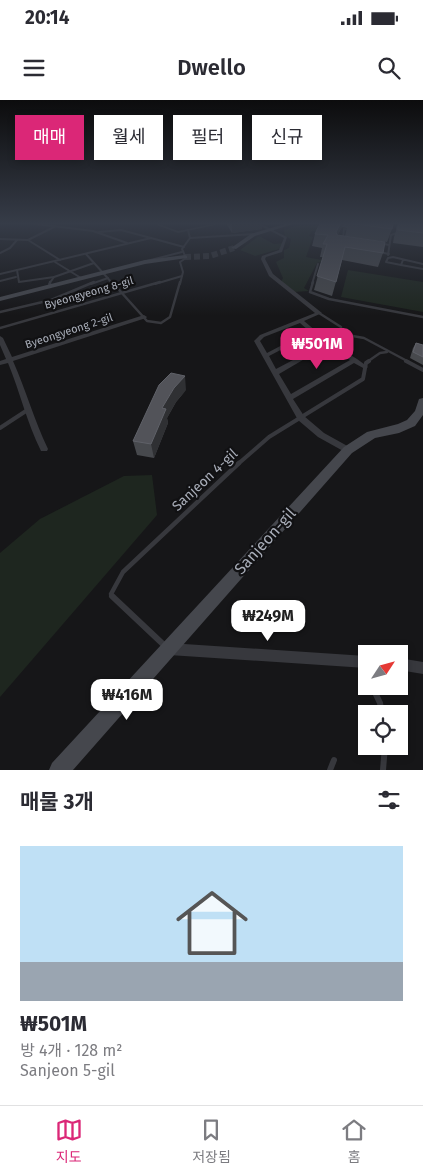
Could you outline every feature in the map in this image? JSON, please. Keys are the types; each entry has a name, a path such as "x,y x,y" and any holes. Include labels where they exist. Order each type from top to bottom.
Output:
{"street":[{"path":"270,254 264,256 263,259 271,275 319,312 262,336 258,341 301,418 321,435 348,450"},
{"path":"0,300 81,278 105,276 137,264 184,256"},
{"name":"Byeongyeong 2-gil","path":"0,363 144,317"},
{"path":"266,356 313,331 300,320"},
{"path":"0,338 44,449"},
{"path":"298,339 307,343 324,341 365,367"},
{"path":"275,373 311,353 307,343"},
{"path":"289,398 355,360"},
{"name":"Sanjeon-gil","path":"59,770 348,450 367,437 413,423 420,415 423,402"},
{"path":"169,650 358,662"},
{"path":"408,666 423,668"}],"lane":[{"path":"52,254 61,260"},
{"path":"0,274 85,254"},
{"path":"86,254 144,317 155,323 168,320 182,276 183,269 180,264 184,256"},
{"path":"389,254 386,262 390,264 423,269"},
{"path":"388,258 423,264"},
{"path":"402,265 403,260"},
{"path":"55,262 81,278"},
{"path":"17,270 16,277 19,282 54,277 94,263"},
{"path":"318,264 310,292 329,298 423,317"},
{"path":"0,312 51,300 105,276"},
{"name":"Byeongyeong 8-gil","path":"0,328 182,276"},
{"path":"0,282 16,277"},
{"path":"50,286 49,284 54,277"},
{"path":"319,312 341,326 341,334 364,338 423,370"},
{"name":"Sanjeon 4-gil","path":"169,650 115,600 112,594 114,586 124,572 204,494 269,437 363,379 365,367 380,353 387,352"},
{"path":"0,428 28,409"},
{"path":"383,770 384,755"},
{"path":"330,770 334,760"}],"shaded area":[{"path":"284,254 307,254 306,257 322,260 317,263 304,288 309,291 294,292 281,282 283,278 276,262 284,258"},
{"path":"348,270 423,282 423,312 341,297"},
{"path":"152,475 157,515 0,697 0,553 40,519 124,476"}],"building":[{"path":"324,254 343,254 336,282 317,276"},
{"path":"416,343 423,345 423,357 413,352"},
{"path":"171,373 185,376 174,388 162,408 166,409 151,444 133,441 159,385"}],"tunnel":[{"path":"185,257 215,254"}]}
